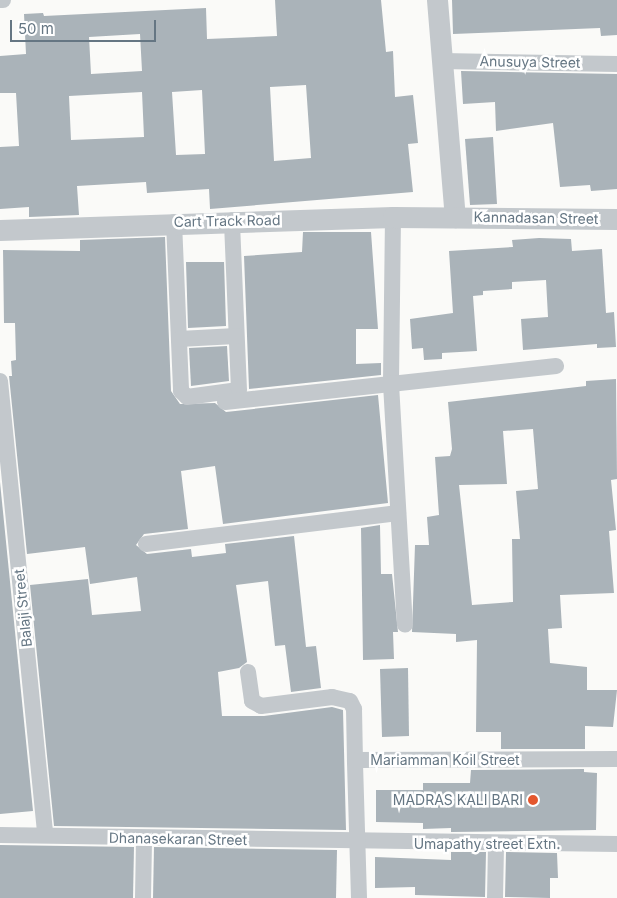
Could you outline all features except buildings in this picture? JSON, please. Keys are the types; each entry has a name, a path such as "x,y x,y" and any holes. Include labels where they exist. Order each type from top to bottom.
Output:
{"street":[{"path":"437,0 455,217"},
{"name":"Anusuya Street","path":"442,60 617,64"},
{"path":"393,217 391,384 405,625"},
{"name":"Cart Track Road","path":"0,230 232,220 455,217"},
{"name":"Kannadasan Street","path":"455,217 617,219"},
{"path":"174,222 181,391 186,397 237,393 232,220"},
{"path":"179,339 236,336"},
{"path":"189,406 556,366"},
{"name":"Balaji Street","path":"0,381 46,835"},
{"path":"146,544 398,513"},
{"path":"248,672 252,701 260,706 332,697 350,701 354,709 355,760"},
{"name":"Mariamman Koil Street","path":"359,898 355,760 617,759"},
{"name":"Dhanasekaran Street","path":"0,835 357,842"},
{"path":"143,898 144,839"},
{"name":"Umapathy street Extn.","path":"357,842 617,844"},
{"path":"494,898 496,844"}],"place":[{"name":"MADRAS KALI BARI","path":"533,800"}]}
